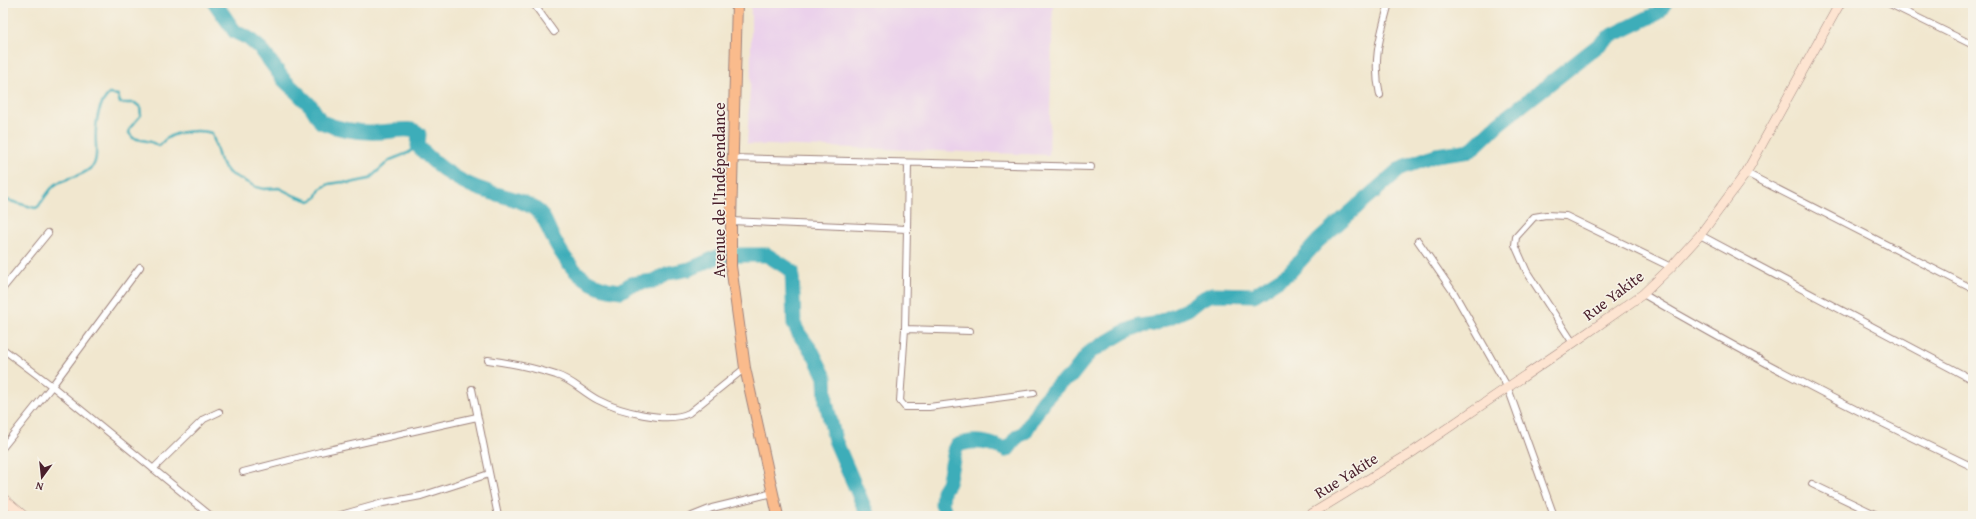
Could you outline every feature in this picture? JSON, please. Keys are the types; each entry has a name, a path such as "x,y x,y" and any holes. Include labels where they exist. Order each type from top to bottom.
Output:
{"main road":[{"name":"Avenue de l'Indépendance","path":"737,3 732,158 732,266 745,368 778,516"},
{"name":"Rue Yakite","path":"1308,516 1411,453 1508,388 1643,294 1671,267 1700,235 1746,173 1840,3"},
{"path":"3,498 24,516"}],"street":[{"path":"533,3 554,32"},
{"path":"1380,95 1376,76 1379,42 1389,3"},
{"path":"1888,3 1973,45"},
{"path":"732,158 1091,167"},
{"path":"908,163 905,329 900,401 905,407 929,407 1034,392"},
{"path":"1746,173 1973,289"},
{"path":"1573,343 1527,272 1515,245 1516,237 1534,217 1546,215 1566,216 1671,267"},
{"path":"731,221 907,229"},
{"path":"3,288 48,233"},
{"path":"1700,235 1973,380"},
{"path":"1418,241 1454,293 1508,388 1554,516"},
{"path":"3,447 52,386 140,267"},
{"path":"1643,294 1722,340 1900,433 1973,467"},
{"path":"905,329 970,332"},
{"path":"3,349 52,386 211,516"},
{"path":"488,360 557,375 599,400 637,414 667,418 681,417 689,413 745,368"},
{"path":"472,389 498,516"},
{"path":"153,469 204,419 219,412"},
{"path":"243,472 320,452 477,417"},
{"path":"336,516 383,503 421,496 489,474"},
{"path":"1812,484 1879,516"},
{"path":"692,516 712,508 773,493"}],"shaded area":[{"path":"751,3 1053,3 1049,155 747,144 751,71"}],"waterway":[{"path":"215,3 235,32 248,38 261,49 284,80 311,106 321,122 338,128 356,131 383,132 413,130 419,134 418,146 441,167 458,179 476,188 520,201 539,212 545,220 558,247 571,266 579,274 597,286 621,291 631,284 653,281 669,273 690,269 722,255 767,255 792,271 794,324 799,334 813,353 825,377 826,402 835,440 868,516"},
{"path":"948,516 942,505 943,491 948,483 956,446 969,442 981,442 1006,450 1008,449 1017,437 1025,432 1043,401 1060,383 1071,376 1090,352 1124,332 1139,326 1154,324 1188,309 1198,301 1212,294 1254,295 1289,273 1318,241 1401,168 1436,155 1471,150 1498,124 1609,37 1658,13 1665,3"},
{"path":"3,199 35,208 38,207 55,185 91,168 96,157 97,118 101,105 109,94 118,95 120,103 135,103 140,107 141,115 130,128 129,133 133,138 151,142 159,146 165,140 176,134 201,131 212,133 220,161 229,173 256,187 264,189 279,188 310,201 316,198 320,189 329,184 342,182 350,183 369,179 390,160 408,153 418,146"}]}
